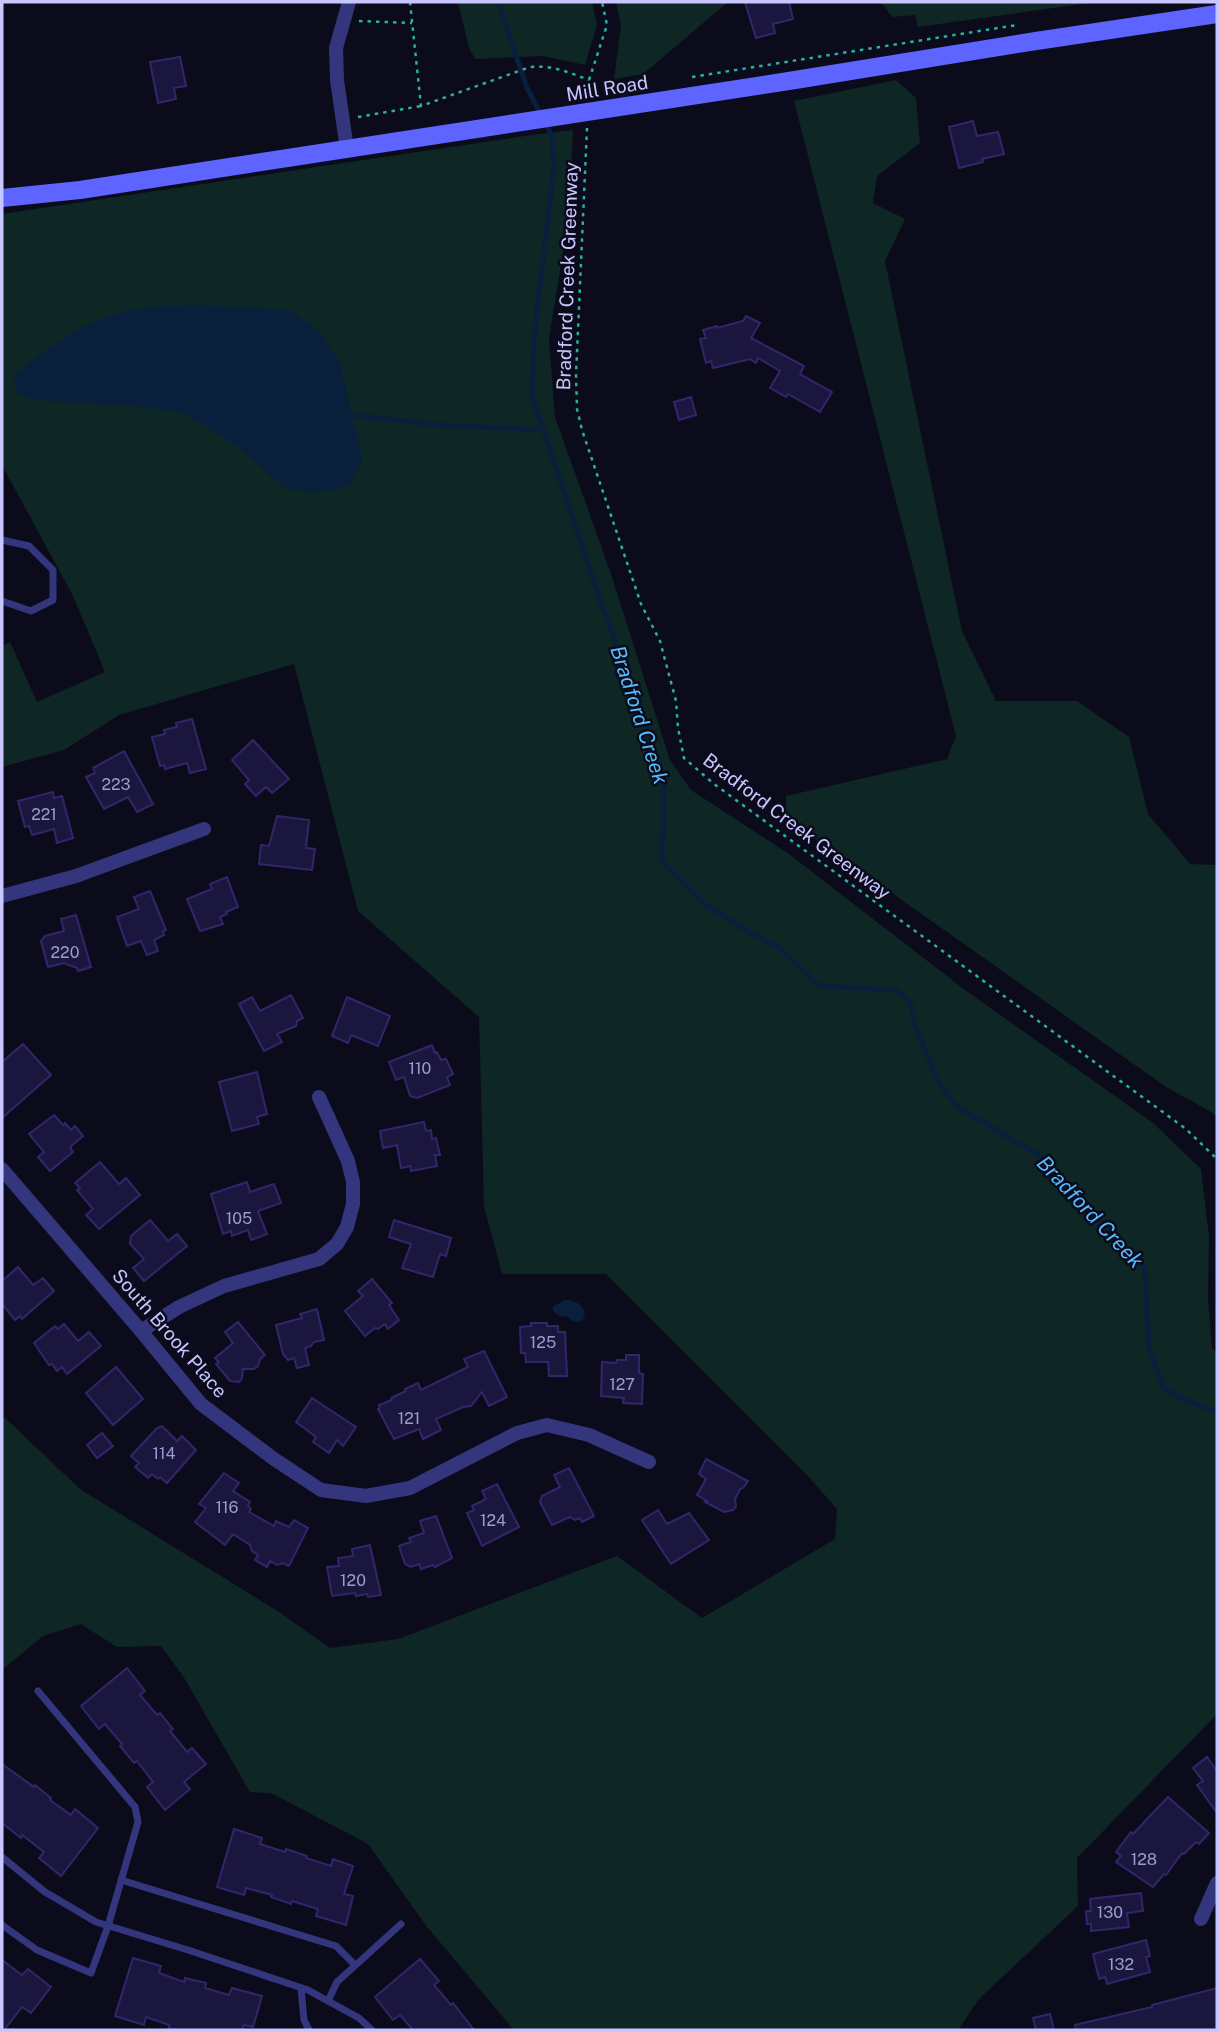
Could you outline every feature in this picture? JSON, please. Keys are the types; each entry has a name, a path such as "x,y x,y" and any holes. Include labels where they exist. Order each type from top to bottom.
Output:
{"street":[{"path":"347,149 341,120 336,48 349,2"},
{"name":"Mill Road","path":"2,198 80,190 526,121 579,116 1217,14"},
{"path":"2,895 76,876 204,829"},
{"path":"142,1331 179,1307 224,1286 319,1259 337,1244 347,1227 353,1205 353,1182 348,1161 319,1097"},
{"name":"South Brook Place","path":"2,1169 142,1331 201,1404 274,1459 321,1490 366,1496 410,1488 517,1433 547,1425 589,1436 649,1462"},
{"path":"1200,1919 1217,1883"}],"lane":[{"path":"2,540 29,546 52,570 53,578 53,600 31,611 2,600"},
{"path":"2,1925 37,1950 91,1973 108,1926 138,1822 135,1807 38,1691"},
{"path":"2,1857 45,1892 96,1922 301,1988 359,2018 372,2030"},
{"path":"121,1880 336,1946 355,1965"},
{"path":"328,2001 337,1982 401,1924"},
{"path":"301,1988 304,2020 309,2030"}],"path":[{"path":"410,2 421,106"},
{"path":"589,96 589,80 607,25 602,2"},
{"path":"345,20 412,23"},
{"path":"687,78 1029,24"},
{"path":"409,67 416,66"},
{"path":"341,120 421,106 530,67 557,68 589,80"},
{"name":"Bradford Creek Greenway","path":"579,116 577,409 641,604 660,641 676,701 684,758 714,784 1186,1129 1217,1159"}],"green space":[{"path":"458,2 592,2 597,25 585,65 543,56 475,59 469,48"},
{"path":"616,2 728,2 643,74 614,79 621,25"},
{"path":"881,2 1096,2 918,27 915,15 892,17"},
{"path":"896,80 916,98 920,143 877,176 873,203 905,219 885,261 962,631 996,701 1077,701 1129,737 1148,814 1190,864 1217,865 1217,1118 1213,1113 1166,1087 786,818 786,796 947,759 956,736 794,101"},
{"path":"573,130 569,215 549,339 555,417 611,574 670,760 691,790 789,854 965,990 1153,1123 1201,1169 1209,1237 1208,1299 1212,1348 1217,1353 1217,1714 1077,1858 1078,1906 979,1999 958,2030 514,2030 427,1927 368,1844 271,1793 250,1792 183,1676 161,1646 117,1647 81,1624 43,1636 2,1670 2,1415 80,1489 279,1612 330,1648 398,1639 617,1556 702,1618 835,1539 837,1509 806,1474 606,1274 502,1274 484,1206 479,1017 358,911 294,664 119,715 64,750 2,767 2,646 10,642 37,702 105,672 73,596 2,465 2,214"}],"water":[{"path":"196,305 291,310 317,329 339,360 363,461 349,485 317,493 285,488 238,447 187,414 145,407 34,400 17,394 14,375 42,353 87,325 137,309"},
{"path":"564,1300 575,1301 580,1305 585,1315 582,1321 574,1322 553,1311 553,1307"}],"building":[{"path":"745,2 789,2 793,19 773,24 775,33 756,38"},
{"path":"180,57 186,86 174,88 176,99 158,103 150,62"},
{"path":"973,121 977,136 998,132 1004,154 959,168 949,127"},
{"path":"746,316 760,323 751,338 804,366 800,374 832,392 820,412 788,394 786,397 770,388 780,371 758,358 756,363 750,359 713,368 711,361 706,363 700,339 706,338 703,330 743,321"},
{"path":"691,397 696,415 679,420 674,402"},
{"path":"192,719 206,769 190,773 187,763 165,769 164,765 160,766 152,737 177,727 176,723"},
{"path":"253,740 289,779 272,793 266,787 256,796 245,784 249,780 232,760"},
{"path":"124,751 153,804 137,812 128,797 104,809 86,777 95,773 93,768"},
{"path":"53,792 54,798 62,796 73,838 57,843 54,829 32,835 29,826 25,827 18,801"},
{"path":"277,816 309,820 306,848 315,849 312,870 259,864 261,845 269,846"},
{"path":"227,877 238,907 220,917 223,924 200,931 187,899 212,889 210,884"},
{"path":"150,891 166,930 163,931 164,935 154,940 158,951 147,955 141,941 127,946 117,917 139,909 134,897"},
{"path":"76,915 91,967 78,971 77,968 64,963 48,967 41,941 45,936 64,931 61,919"},
{"path":"291,995 303,1018 297,1021 296,1026 277,1034 282,1042 264,1051 239,1004 252,997 260,1011"},
{"path":"347,997 390,1016 378,1046 351,1035 348,1043 332,1036"},
{"path":"23,1044 51,1075 2,1118 2,1062"},
{"path":"432,1045 441,1060 446,1059 453,1074 447,1077 450,1085 417,1098 410,1096 404,1077 396,1080 389,1062"},
{"path":"257,1072 267,1114 257,1117 259,1124 232,1131 219,1082"},
{"path":"54,1115 71,1130 75,1126 83,1136 70,1147 73,1152 50,1171 38,1157 44,1152 29,1134"},
{"path":"424,1122 426,1131 431,1130 432,1139 436,1138 440,1155 435,1155 437,1166 411,1171 410,1166 401,1168 397,1145 383,1148 380,1131"},
{"path":"100,1162 119,1184 126,1178 140,1195 99,1229 86,1215 93,1209 77,1190 80,1188 75,1183"},
{"path":"247,1182 250,1192 274,1184 281,1203 258,1211 267,1234 251,1240 248,1230 232,1236 231,1231 223,1234 211,1194"},
{"path":"150,1220 168,1241 177,1234 187,1246 144,1281 133,1268 144,1259 130,1244 131,1236"},
{"path":"394,1220 451,1238 446,1256 440,1254 433,1277 402,1268 411,1244 389,1237"},
{"path":"18,1267 33,1285 43,1278 54,1291 22,1319 20,1316 15,1320 2,1304 2,1281"},
{"path":"372,1279 392,1303 389,1305 399,1320 388,1329 385,1324 365,1336 345,1311 363,1296 358,1291"},
{"path":"317,1309 324,1340 305,1348 309,1365 297,1368 294,1358 288,1360 283,1354 276,1325 302,1318 300,1314"},
{"path":"238,1322 265,1355 254,1369 243,1369 239,1382 230,1381 216,1364 219,1362 215,1358 233,1343 225,1332"},
{"path":"531,1323 547,1323 547,1326 558,1326 558,1332 565,1332 567,1376 549,1376 548,1362 526,1362 525,1353 521,1353 520,1327 531,1326"},
{"path":"64,1324 78,1341 89,1332 101,1346 67,1374 62,1367 57,1371 52,1364 49,1365 34,1343 55,1326 58,1329"},
{"path":"484,1351 507,1397 489,1406 482,1392 471,1406 436,1419 441,1430 423,1439 419,1429 394,1439 378,1409 379,1405 418,1383 421,1390 468,1367 464,1359"},
{"path":"626,1355 639,1355 639,1373 643,1374 642,1404 623,1403 624,1398 601,1396 602,1362 616,1363 617,1360 626,1360"},
{"path":"116,1367 143,1399 113,1425 86,1393"},
{"path":"312,1398 356,1427 343,1446 337,1440 329,1453 313,1442 316,1437 296,1422"},
{"path":"162,1426 177,1441 182,1436 196,1450 167,1483 152,1474 148,1478 135,1467 139,1463 131,1456"},
{"path":"102,1433 113,1446 97,1458 87,1445"},
{"path":"706,1459 748,1481 740,1489 733,1510 724,1512 697,1495 706,1479 699,1474"},
{"path":"569,1468 594,1516 582,1522 580,1518 575,1520 570,1517 552,1525 540,1502 542,1496 560,1487 554,1475"},
{"path":"224,1473 239,1483 233,1491 250,1502 249,1512 274,1526 276,1521 289,1527 294,1520 308,1528 289,1566 270,1561 267,1567 255,1560 258,1555 252,1551 250,1545 233,1534 225,1545 195,1522 206,1508 199,1504"},
{"path":"497,1484 519,1527 482,1546 467,1513 474,1510 472,1506 486,1499 482,1491"},
{"path":"658,1510 667,1524 689,1513 709,1540 671,1564 642,1520"},
{"path":"436,1516 452,1558 435,1567 433,1565 421,1569 419,1564 411,1567 405,1564 399,1546 411,1542 409,1538 424,1533 420,1521"},
{"path":"370,1545 381,1595 368,1597 367,1594 356,1596 355,1593 332,1596 327,1567 339,1566 338,1558 353,1556 352,1549"},
{"path":"127,1668 145,1691 140,1695 157,1715 160,1713 187,1752 192,1748 206,1764 184,1782 190,1789 165,1810 147,1787 153,1782 137,1761 134,1763 105,1724 99,1729 81,1706"},
{"path":"1207,1757 1217,1771 1217,1813 1197,1785 1203,1781 1193,1768"},
{"path":"2,1764 34,1787 35,1785 71,1815 75,1809 98,1828 61,1876 39,1858 44,1852 2,1823"},
{"path":"1168,1797 1209,1833 1199,1844 1196,1842 1182,1853 1166,1875 1153,1887 1116,1862 1121,1856 1116,1852 1131,1832 1133,1834"},
{"path":"234,1829 262,1838 260,1844 285,1852 286,1849 331,1866 333,1859 353,1866 344,1894 353,1896 346,1925 316,1916 318,1909 292,1901 291,1904 271,1897 272,1895 246,1888 244,1895 217,1887"},
{"path":"1141,1893 1143,1911 1127,1913 1129,1927 1091,1931 1091,1924 1087,1924 1086,1911 1091,1911 1090,1899"},
{"path":"1146,1940 1150,1956 1146,1957 1150,1972 1107,1984 1105,1977 1099,1979 1093,1954"},
{"path":"133,1958 161,1966 159,1973 184,1982 185,1978 206,1983 205,1988 229,1995 232,1988 262,1996 253,2027 244,2025 242,2030 178,2030 146,2017 144,2025 115,2016"},
{"path":"420,1959 439,1981 434,1985 451,2005 453,2003 474,2030 413,2030 400,2015 393,2020 375,1997"},
{"path":"2,1960 22,1975 28,1969 51,1987 31,2013 22,2007 4,2030 2,2030"},
{"path":"1217,1988 1217,2030 1076,2030 1075,2025"},
{"path":"1050,2014 1054,2030 1036,2030 1033,2018"}],"waterway":[{"name":"Bradford Creek","path":"498,2 527,88 552,136 554,167 534,337 532,396 601,603 650,736 664,787 662,861 706,905 778,947 820,986 896,990 911,1004 915,1026 940,1085 958,1107 1040,1156 1145,1268 1149,1350 1164,1388 1184,1400 1217,1412"},
{"path":"352,415 440,425 544,430"}]}
